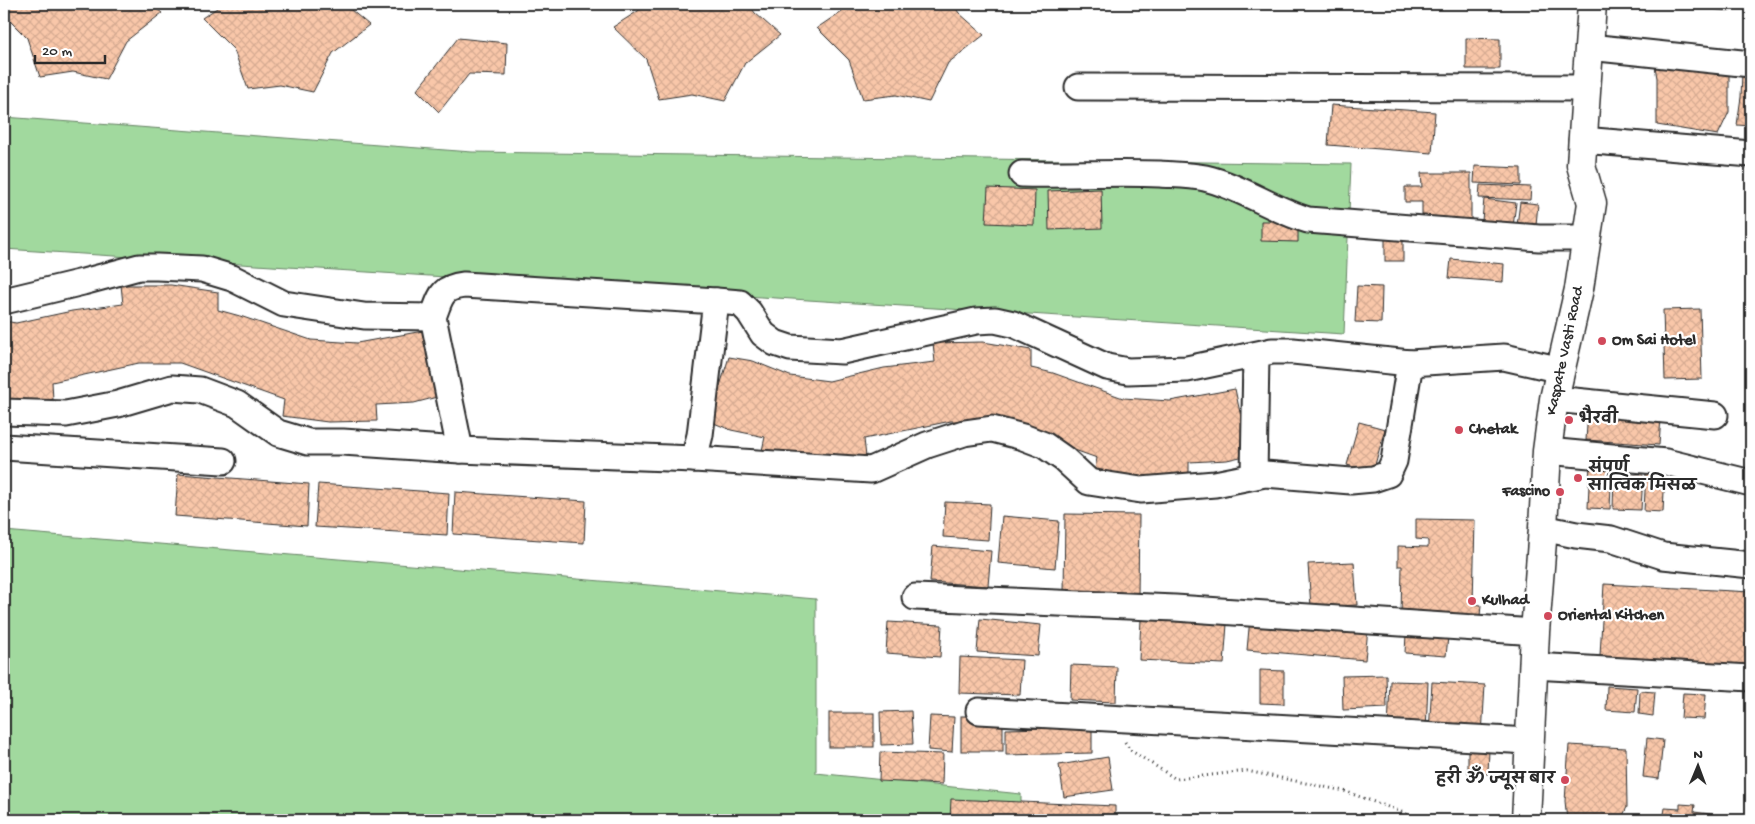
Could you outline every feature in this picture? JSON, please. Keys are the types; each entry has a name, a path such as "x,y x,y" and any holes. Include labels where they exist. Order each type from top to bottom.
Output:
{"main road":[{"name":"Kaspate Vasti Road","path":"1526,820 1533,666 1547,451 1554,399 1580,289 1592,203 1580,165 1592,4"}],"street":[{"path":"1589,47 1751,64"},
{"path":"1078,87 1586,88"},
{"path":"1582,140 1751,154"},
{"path":"1022,174 1144,174 1206,178 1291,215 1308,220 1538,238 1586,238"},
{"path":"4,301 139,267 157,267 202,270 224,276 284,304 364,316 433,317"},
{"path":"460,450 433,317 442,293 451,286 464,285 740,303 749,312 763,334 775,343 790,348 842,351 976,321 995,320 1032,331 1107,366 1128,371 1187,370 1272,351 1293,351 1410,363 1504,357 1561,370"},
{"path":"694,460 700,434 716,301"},
{"path":"1254,476 1256,355"},
{"path":"4,412 66,414 118,404 172,388 200,390 237,404 278,433 308,442 343,442 460,450 871,470 927,445 964,433 992,429 1024,437 1044,445 1064,459 1089,482 1141,490 1215,484 1265,474 1351,481 1374,479 1388,474 1394,461 1410,363"},
{"path":"1554,399 1715,415"},
{"path":"4,446 223,461"},
{"path":"1547,451 1666,462 1751,482"},
{"path":"1543,528 1576,535 1611,539 1663,556 1751,566"},
{"path":"914,597 1176,608 1535,632"},
{"path":"1533,666 1751,678"},
{"path":"979,711 1529,741"}],"path":[{"path":"1110,719 1130,750 1176,779 1247,771 1344,791 1420,820"}],"green space":[{"path":"4,117 472,152 1351,164 1344,334 4,249"},
{"path":"4,531 816,599 816,773 1021,794 1021,820 4,820"}],"building":[{"path":"4,4 151,4 162,13 126,41 106,79 73,72 40,77 27,38 4,15"},
{"path":"223,4 344,4 369,25 333,53 313,92 280,85 248,89 234,50 202,18"},
{"path":"643,4 749,4 755,13 780,35 745,63 725,101 692,94 659,99 646,59 613,27 638,11"},
{"path":"847,4 953,4 959,13 984,35 948,63 929,102 896,95 863,99 849,60 817,28 842,11"},
{"path":"1667,4 1684,4 1683,9 1667,7"},
{"path":"1699,4 1732,4 1731,11 1699,8"},
{"path":"458,38 507,43 506,75 469,74 439,112 417,90"},
{"path":"1466,38 1500,39 1500,69 1466,69"},
{"path":"1654,60 1729,70 1729,112 1718,135 1657,125 1657,78"},
{"path":"1742,73 1751,73 1751,126 1737,125"},
{"path":"1331,105 1435,112 1432,153 1328,145"},
{"path":"1475,166 1521,168 1521,185 1474,183"},
{"path":"1421,173 1471,173 1471,225 1422,224 1422,202 1405,202 1405,187 1422,187"},
{"path":"1480,185 1531,187 1530,200 1479,198"},
{"path":"988,188 1035,190 1034,225 986,223"},
{"path":"1101,189 1102,228 1049,230 1048,191"},
{"path":"1484,199 1516,203 1512,234 1481,231"},
{"path":"1520,202 1538,204 1535,235 1516,233"},
{"path":"1261,221 1298,221 1298,242 1261,241"},
{"path":"1385,233 1403,233 1403,261 1385,261"},
{"path":"1451,259 1504,264 1503,282 1449,278"},
{"path":"121,285 171,285 218,292 218,310 311,340 357,343 423,331 437,397 414,403 376,405 377,421 328,422 282,416 284,400 180,363 139,363 52,382 53,400 4,399 4,321 16,323 72,311 123,304"},
{"path":"1357,286 1382,287 1381,323 1355,322"},
{"path":"1700,309 1702,379 1665,380 1663,310"},
{"path":"983,342 1031,350 1031,368 1053,373 1123,398 1170,401 1235,389 1249,455 1227,460 1189,462 1189,479 1140,480 1094,474 1097,458 993,421 951,421 864,439 866,457 761,455 765,437 731,430 709,421 729,357 753,361 790,376 829,381 884,368 935,362 933,343"},
{"path":"1588,411 1661,417 1659,445 1586,440"},
{"path":"1359,422 1385,429 1373,472 1347,465"},
{"path":"1590,462 1612,462 1610,509 1588,508"},
{"path":"1646,470 1665,471 1663,512 1644,511"},
{"path":"178,474 309,484 307,526 175,516"},
{"path":"1614,474 1643,475 1641,510 1613,509"},
{"path":"318,484 449,493 447,535 315,527"},
{"path":"455,492 586,501 584,543 453,534"},
{"path":"945,502 990,504 988,540 943,537"},
{"path":"1065,514 1139,515 1138,596 1064,595"},
{"path":"1002,516 1059,521 1055,568 998,563"},
{"path":"1416,519 1475,520 1473,604 1481,605 1480,616 1401,615 1402,566 1398,566 1398,546 1428,547 1428,540 1416,539"},
{"path":"933,546 991,551 988,586 930,582"},
{"path":"1354,562 1357,605 1311,607 1308,564"},
{"path":"1604,584 1751,592 1751,665 1600,656"},
{"path":"1250,618 1368,628 1365,660 1247,650"},
{"path":"980,619 1041,625 1038,656 977,652"},
{"path":"1141,619 1227,624 1224,664 1139,660"},
{"path":"888,622 942,625 940,657 886,653"},
{"path":"1406,634 1448,637 1446,656 1405,653"},
{"path":"960,657 1022,660 1020,695 959,693"},
{"path":"1071,665 1117,667 1116,702 1070,700"},
{"path":"1260,670 1284,671 1284,704 1260,703"},
{"path":"1386,675 1387,708 1343,710 1342,676"},
{"path":"1390,681 1428,682 1426,732 1388,731"},
{"path":"1432,682 1485,685 1482,735 1429,733"},
{"path":"1607,686 1637,688 1635,712 1606,710"},
{"path":"1640,691 1655,692 1653,716 1639,714"},
{"path":"1683,693 1706,694 1704,719 1681,718"},
{"path":"911,711 913,744 881,745 880,712"},
{"path":"829,713 874,713 874,747 829,747"},
{"path":"930,716 954,717 952,752 928,750"},
{"path":"961,716 1003,716 1003,751 961,751"},
{"path":"1092,727 1092,753 1006,755 1006,729"},
{"path":"1647,738 1663,740 1659,779 1643,777"},
{"path":"1569,745 1626,748 1627,807 1621,820 1567,820 1565,801"},
{"path":"1468,749 1489,750 1488,774 1468,773"},
{"path":"880,752 943,754 942,784 879,781"},
{"path":"1108,757 1113,790 1064,797 1059,765"},
{"path":"951,799 1115,806 1115,820 950,820"},
{"path":"1680,804 1695,805 1694,812 1718,815 1717,820 1663,820 1665,808 1680,809"}],"place":[{"name":"Om Sai Hotel","path":"1602,341"},
{"name":"भैरवी","path":"1569,420"},
{"name":"Chetak","path":"1459,430"},
{"name":"संपूर्ण सात्विक मिसळ","path":"1578,478"},
{"name":"Fascino","path":"1560,492"},
{"name":"Kulhad","path":"1472,601"},
{"name":"Oriental Kitchen","path":"1548,616"},
{"name":"हरी ॐ ज्यूस बार","path":"1565,780"}]}
